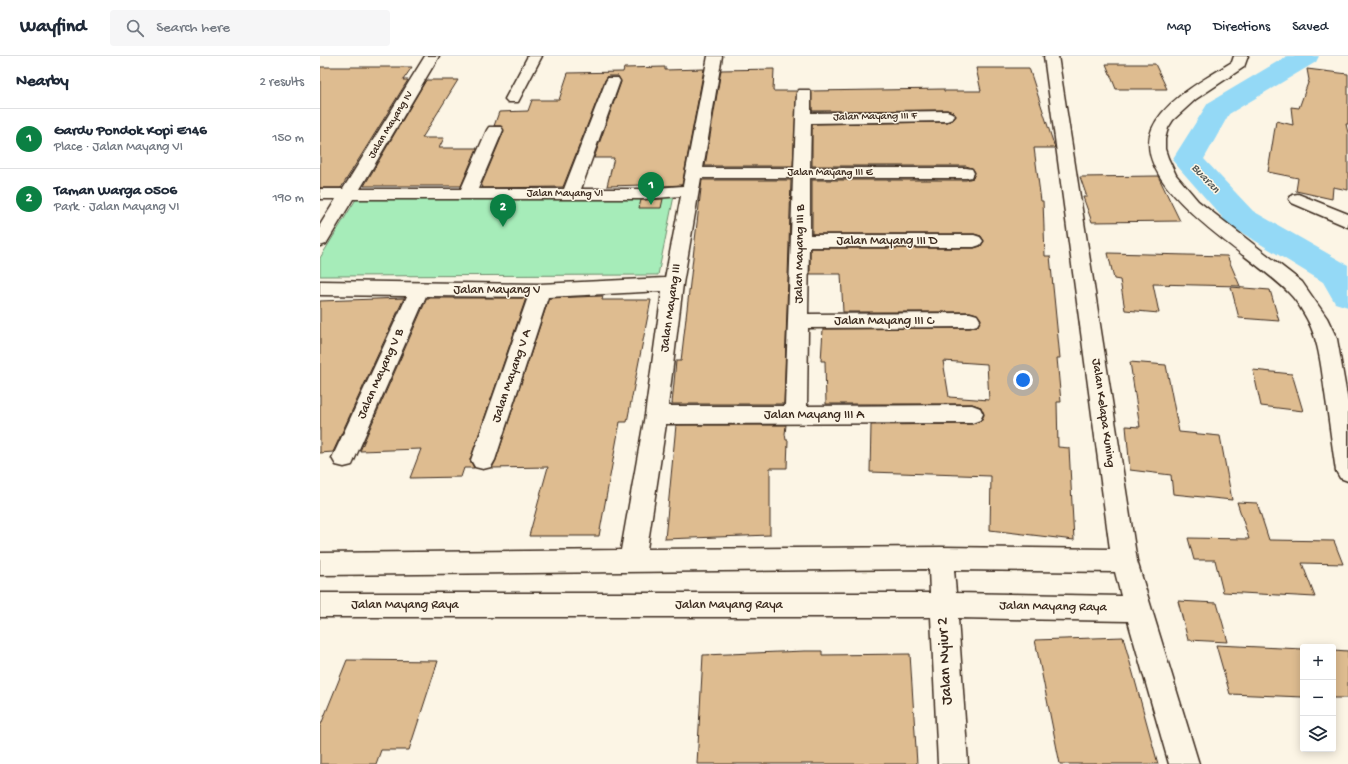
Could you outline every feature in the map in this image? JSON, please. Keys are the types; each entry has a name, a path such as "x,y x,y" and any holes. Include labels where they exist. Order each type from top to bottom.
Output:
{"street":[{"name":"Jalan Mayang IV","path":"320,240 432,56"},
{"path":"513,99 534,56"},
{"name":"Jalan Mayang III","path":"632,562 656,415 673,284 715,56"},
{"name":"Jalan Kelapa Kuning","path":"1051,56 1124,561 1184,764"},
{"path":"1241,56 1240,64 1203,87 1180,104 1162,124 1157,138 1159,156 1166,173 1192,205 1296,287 1319,319 1327,339 1348,471"},
{"path":"571,194 613,81"},
{"name":"Jalan Mayang III B","path":"796,415 804,93"},
{"name":"Jalan Mayang III F","path":"803,118 947,116"},
{"path":"468,193 495,130"},
{"name":"Jalan Mayang III E","path":"692,182 802,173 966,173"},
{"name":"Jalan Mayang VI","path":"320,194 643,194 692,182"},
{"path":"1298,199 1348,221"},
{"name":"Jalan Mayang III D","path":"800,241 974,241"},
{"name":"Jalan Mayang V","path":"320,288 540,291 673,284"},
{"name":"Jalan Mayang V B","path":"344,458 419,290"},
{"name":"Jalan Mayang V A","path":"483,460 540,291"},
{"name":"Jalan Mayang III C","path":"798,321 970,320"},
{"name":"Jalan Mayang III A","path":"656,415 972,414"},
{"path":"320,564 941,558 1124,561"},
{"name":"Jalan Nyiur 2","path":"941,558 952,764"},
{"name":"Jalan Mayang Raya","path":"320,605 943,605 1138,609"}],"green space":[{"path":"358,196 674,196 658,275 320,276 320,258"}],"building":[{"path":"1106,64 1155,64 1167,89 1116,89"},
{"path":"320,67 412,67 403,80 408,80 341,188 320,188"},
{"path":"665,67 665,70 704,69 682,185 644,187 644,185 607,186 614,158 594,158 621,82 618,76 608,76 605,80 563,187 482,188 483,186 481,186 504,131 501,126 494,126 499,112 528,111 532,100 559,100 568,73 623,72 624,68"},
{"path":"976,68 1029,68 1055,148 1034,148 1041,201 1043,201 1045,256 1050,256 1060,358 1057,358 1061,402 1057,402 1058,447 1069,448 1074,540 990,530 991,476 870,472 871,425 972,424 981,421 984,415 981,407 972,404 826,404 825,361 821,361 823,329 970,328 978,326 981,319 977,314 970,312 843,312 841,274 810,274 810,248 974,248 981,246 984,241 981,236 974,234 812,234 812,180 966,180 973,178 975,172 972,168 966,166 812,166 812,124 947,122 953,120 956,116 953,112 947,110 812,111 811,91 944,89 944,91 981,91","holes":["943,361 987,364 989,400 949,397"]},
{"path":"774,69 773,91 797,91 793,166 705,166 721,70"},
{"path":"1307,69 1348,74 1348,124 1346,124 1348,133 1348,190 1333,187 1332,199 1296,191 1298,178 1268,172 1276,121 1293,125 1291,107 1299,108 1309,80"},
{"path":"426,80 458,80 422,138 444,138 439,148 477,148 461,186 364,186"},
{"path":"1158,176 1180,221 1092,222 1083,197 1087,197 1080,177"},
{"path":"702,180 791,180 784,404 672,404 676,361 681,361"},
{"path":"663,199 661,208 639,208 641,200"},
{"path":"1108,253 1227,256 1240,286 1153,284 1159,313 1125,310 1120,280 1114,279"},
{"path":"1231,287 1270,290 1279,321 1239,318"},
{"path":"603,296 602,300 651,300 627,422 620,422 599,536 529,536 548,467 492,468 496,460 549,298"},
{"path":"404,298 333,452 320,453 320,301"},
{"path":"427,298 526,298 470,460 474,468 464,468 461,477 410,478 421,449 360,451"},
{"path":"1130,362 1166,365 1179,432 1220,436 1232,500 1173,494 1171,475 1130,470 1126,426 1140,427"},
{"path":"1253,370 1292,374 1303,411 1261,406"},
{"path":"676,425 786,425 785,434 786,440 788,440 787,468 770,468 770,535 665,539"},
{"path":"1237,502 1257,503 1269,540 1334,541 1343,564 1302,563 1315,597 1223,592 1215,560 1194,560 1188,538 1249,539"},
{"path":"1178,601 1217,603 1228,642 1188,640"},
{"path":"1123,637 1158,764 1060,764 1035,640"},
{"path":"1216,645 1300,649 1300,697 1230,694"},
{"path":"1336,650 1348,651 1348,698 1336,698"},
{"path":"822,651 822,655 910,654 917,764 697,764 703,655"},
{"path":"347,660 438,661 409,750 381,750 376,764 320,764 320,727"}],"waterway":[{"name":"Buaran","path":"1306,56 1218,109 1188,160 1241,218 1336,274 1348,294"}],"place":[{"name":"Gardu Pondok Kopi E146","path":"651,205"},
{"name":"Taman Warga 0506","path":"503,227"}]}
